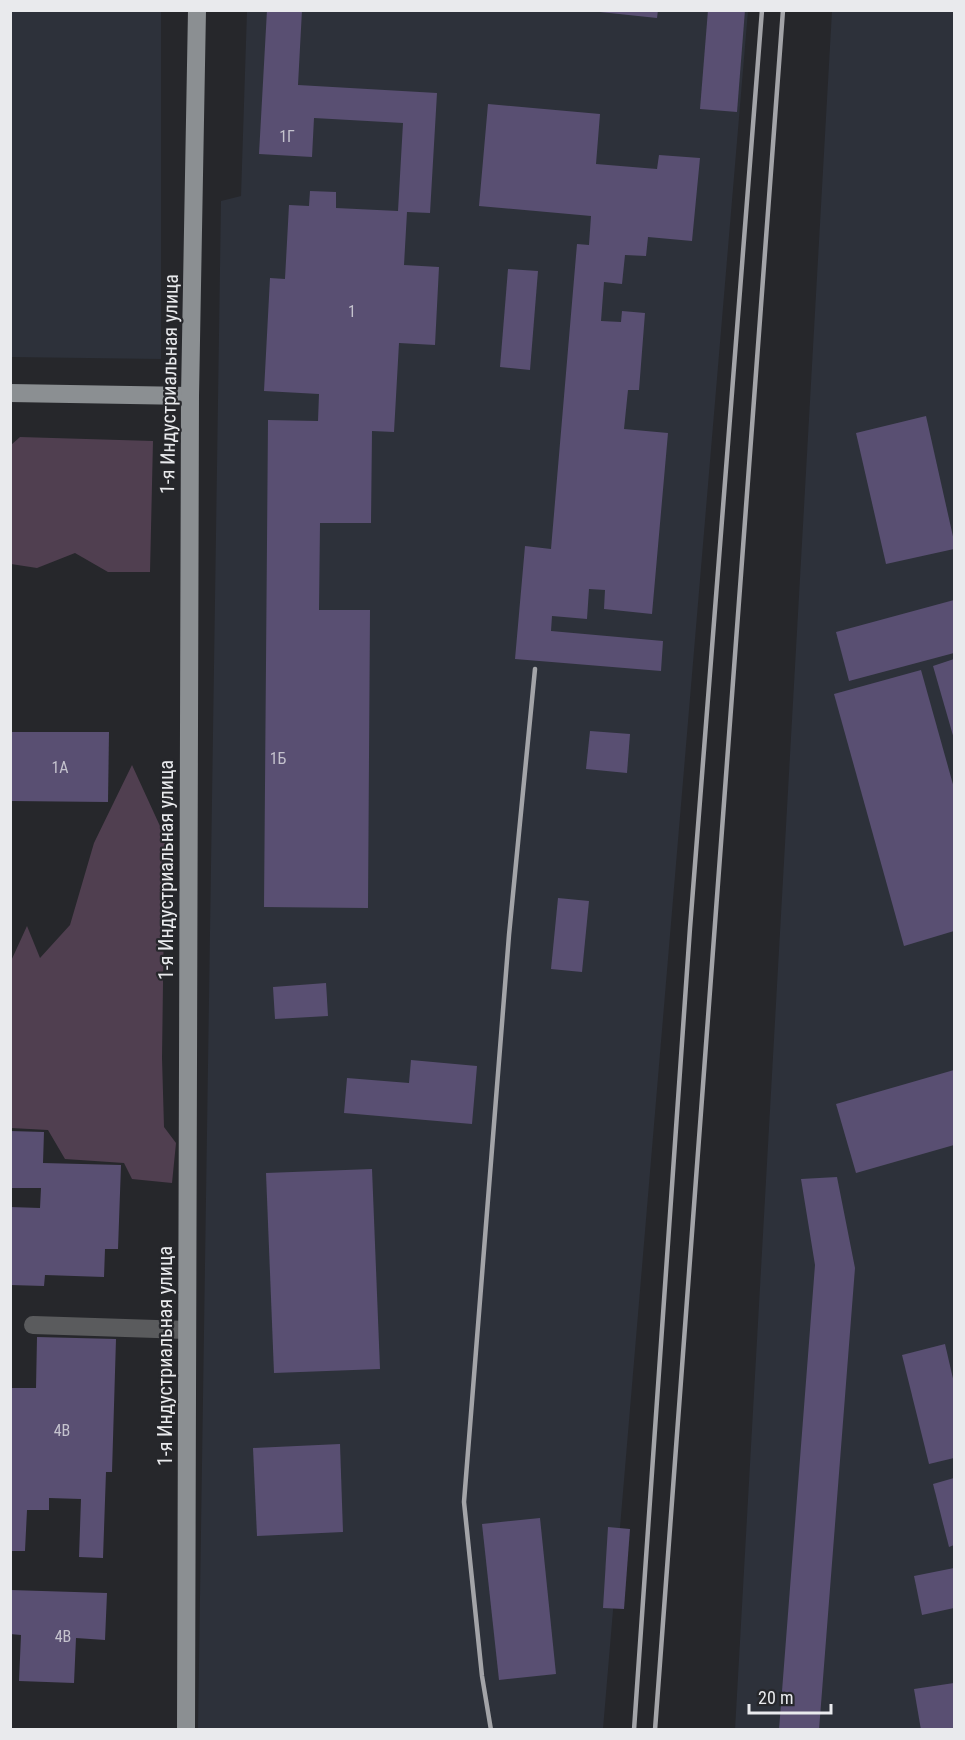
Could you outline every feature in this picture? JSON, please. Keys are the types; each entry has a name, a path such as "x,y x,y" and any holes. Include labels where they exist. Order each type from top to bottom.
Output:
{"main road":[{"name":"1-я Индустриальная улица","path":"186,1730 190,396 197,10"},
{"path":"10,393 190,396"}],"lane":[{"path":"33,1325 187,1330"}],"shaded area":[{"path":"11,10 161,11 161,359 11,357"},
{"path":"247,11 748,11 603,1729 198,1730 221,201 241,196"},
{"path":"832,11 954,11 954,1729 735,1730"},
{"path":"20,437 153,441 150,572 108,572 75,553 37,568 11,564 11,445"},
{"path":"132,765 165,837 162,1058 164,1127 176,1143 172,1183 132,1179 124,1163 65,1159 48,1130 11,1128 11,961 27,926 40,958 70,925 94,843"}],"building":[{"path":"267,10 302,10 298,85 437,93 430,213 407,212 404,265 439,267 435,345 399,343 394,432 372,431 371,523 320,523 319,610 370,610 368,908 264,907 268,420 318,421 319,394 264,391 270,278 285,279 289,205 309,206 310,191 336,192 336,208 398,211 403,123 314,118 312,157 259,154"},
{"path":"601,10 658,10 657,18 600,12"},
{"path":"708,10 745,10 737,112 700,109"},
{"path":"488,104 600,114 596,164 657,169 659,155 700,158 692,241 648,237 646,256 625,255 622,284 604,282 601,321 621,322 622,311 645,313 639,390 628,390 624,429 668,433 652,614 604,609 605,590 589,589 587,619 552,616 551,631 663,641 661,671 515,659 525,546 551,549 577,244 589,245 591,216 479,206"},
{"path":"508,269 538,271 530,370 500,367"},
{"path":"926,416 954,549 886,564 856,433"},
{"path":"954,600 954,653 849,681 836,632"},
{"path":"954,659 954,739 933,666"},
{"path":"921,670 954,788 954,931 904,946 834,694"},
{"path":"590,731 630,734 627,773 586,769"},
{"path":"10,732 109,732 108,802 10,801"},
{"path":"558,898 589,901 582,972 551,969"},
{"path":"326,983 328,1016 275,1019 273,987"},
{"path":"411,1060 477,1066 472,1124 344,1113 347,1078 409,1083"},
{"path":"954,1070 954,1145 856,1173 836,1104"},
{"path":"10,1131 44,1132 43,1163 121,1165 118,1249 105,1249 104,1277 45,1275 44,1286 10,1285 10,1207 40,1208 41,1188 10,1188"},
{"path":"372,1169 380,1369 274,1373 266,1173"},
{"path":"837,1177 855,1268 819,1730 779,1730 815,1265 801,1179"},
{"path":"37,1337 116,1339 112,1472 106,1472 103,1558 79,1557 81,1499 49,1498 49,1510 27,1510 25,1551 10,1551 10,1388 36,1388"},
{"path":"945,1344 954,1383 954,1458 929,1464 902,1355"},
{"path":"340,1444 343,1532 257,1536 253,1448"},
{"path":"954,1478 954,1545 949,1547 933,1484"},
{"path":"540,1518 556,1674 499,1680 482,1524"},
{"path":"608,1527 630,1529 624,1609 603,1608"},
{"path":"954,1568 954,1608 922,1615 914,1576"},
{"path":"10,1590 107,1593 105,1640 76,1638 74,1683 19,1681 21,1635 10,1634"},
{"path":"954,1683 954,1730 921,1730 914,1689"}],"railway":[{"path":"634,1730 690,928 762,10"},
{"path":"655,1730 783,10"},
{"path":"491,1730 482,1676 464,1502 509,935 535,669"}]}
